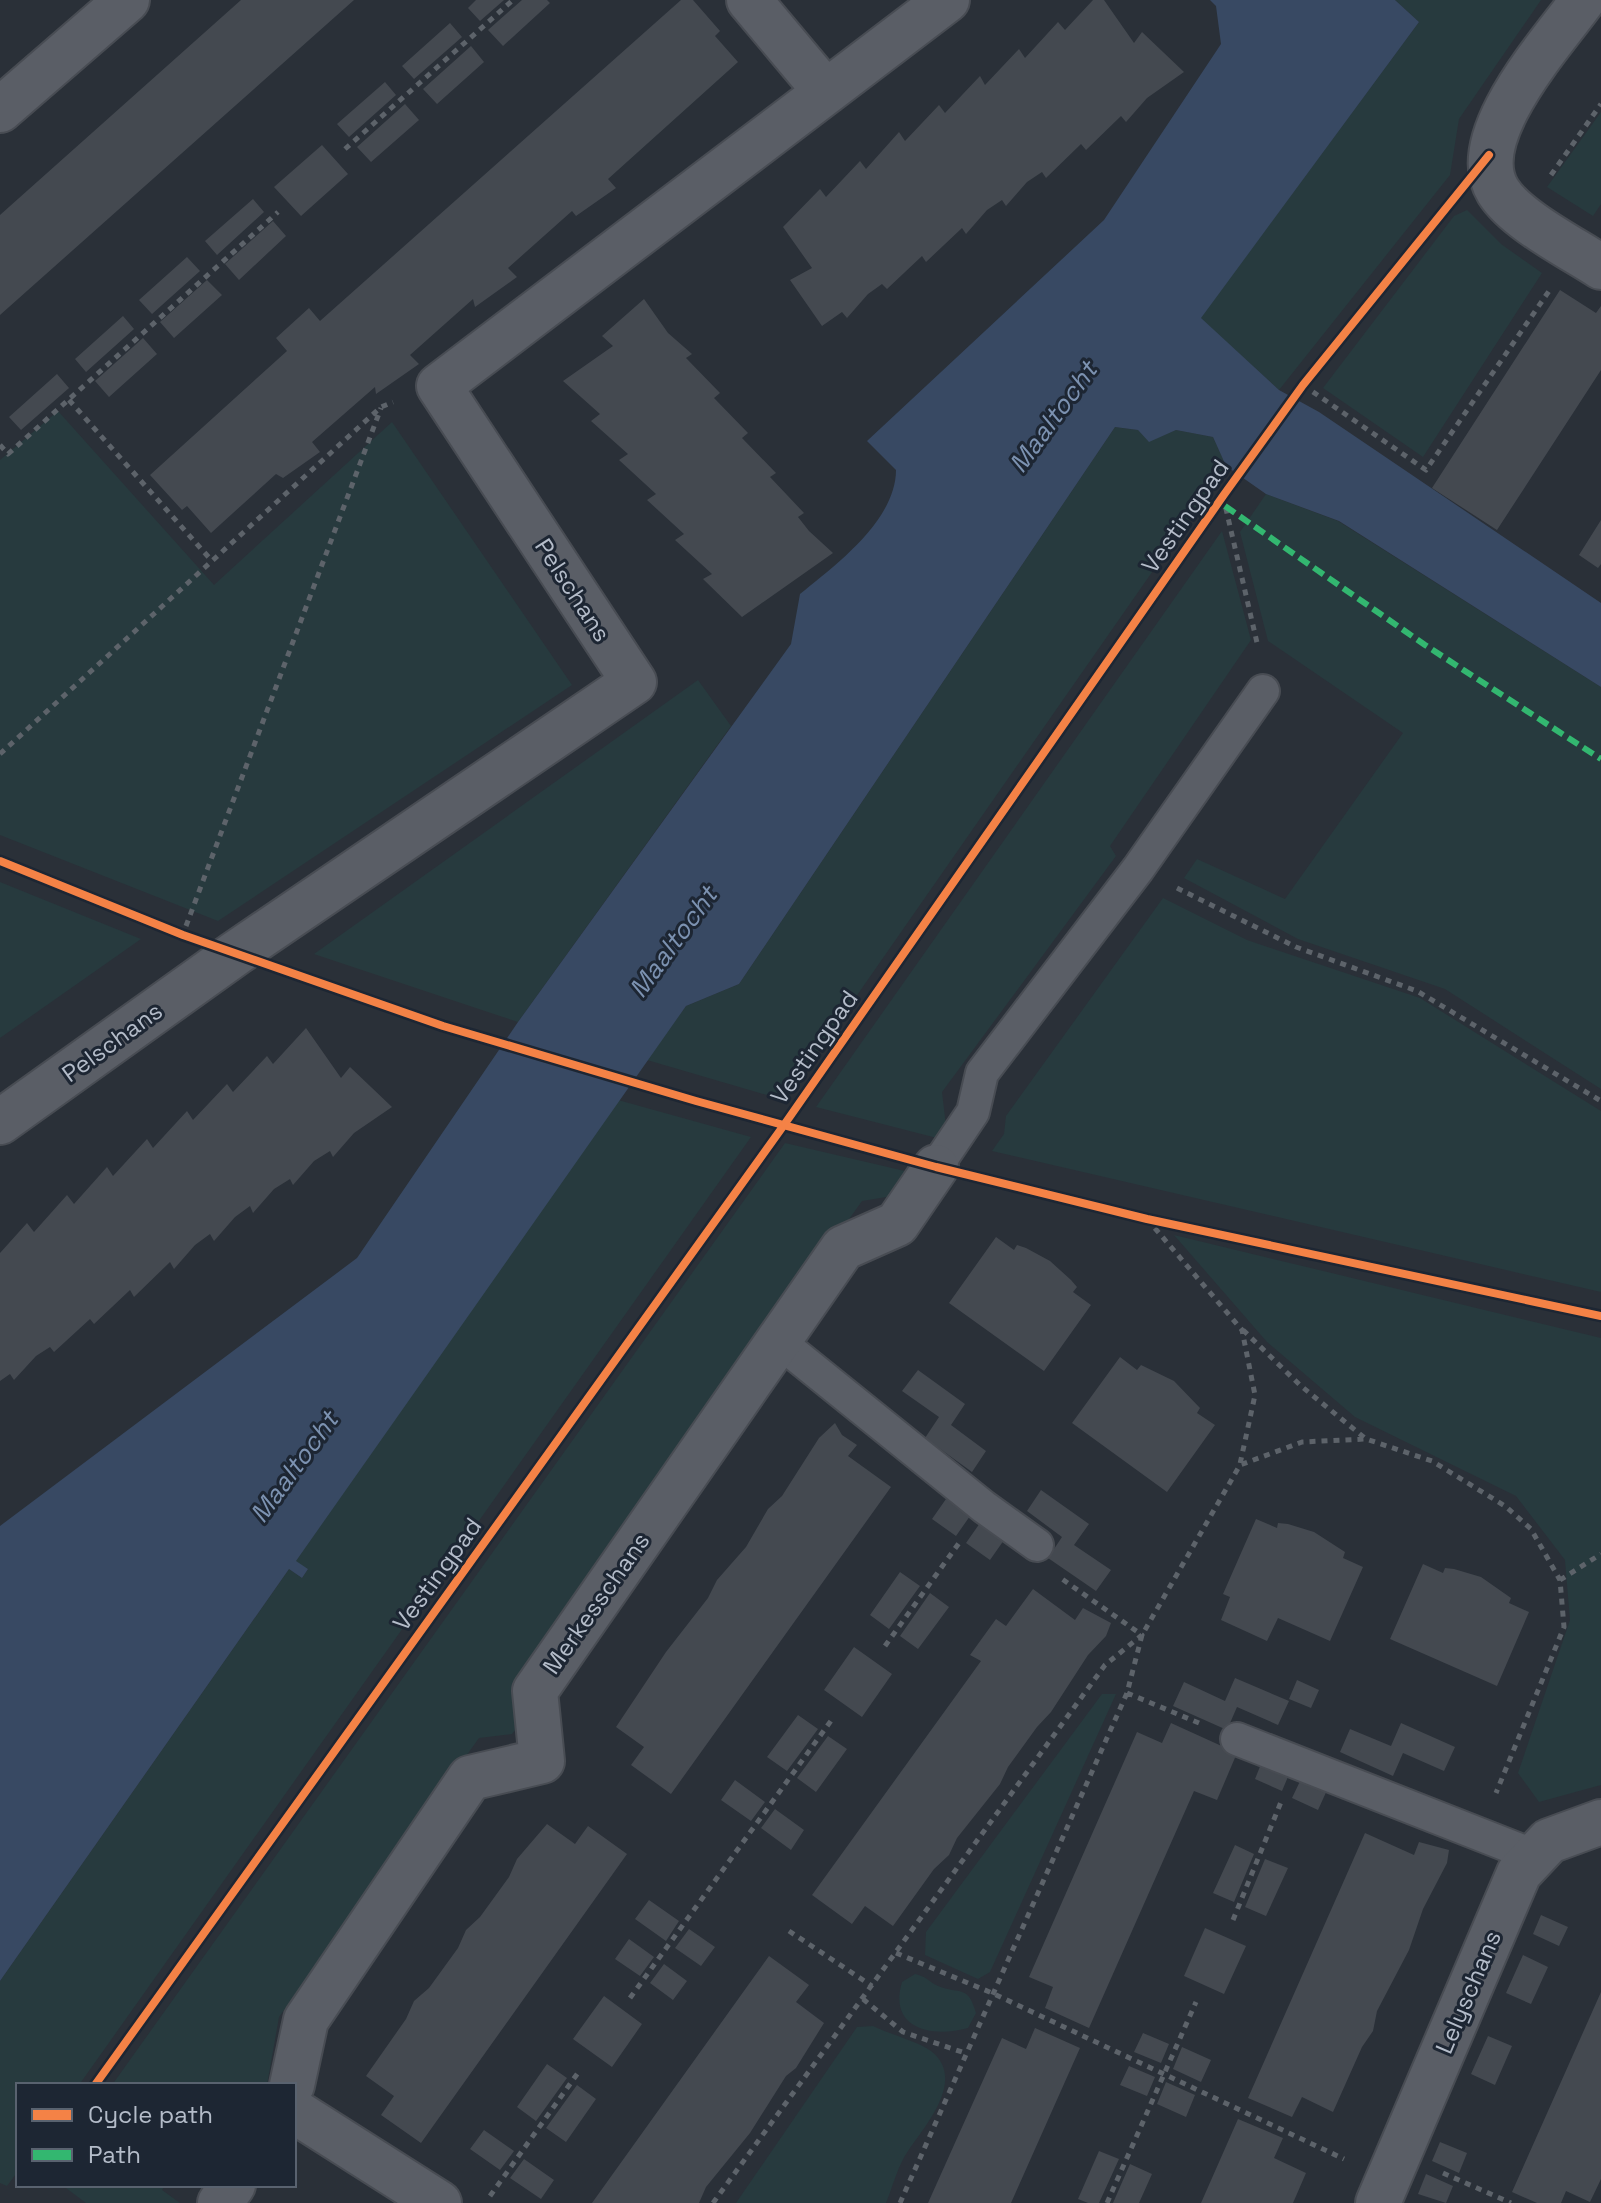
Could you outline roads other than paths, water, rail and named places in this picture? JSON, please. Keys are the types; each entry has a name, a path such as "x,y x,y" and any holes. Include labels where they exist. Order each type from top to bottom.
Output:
{"street":[{"path":"0,110 127,0"},
{"path":"749,0 826,92"},
{"name":"Pelschans","path":"0,1122 236,953 634,682 439,386 947,0"},
{"path":"1583,0 1499,120 1489,155 1497,191 1523,216 1589,259"},
{"name":"Merkesschans","path":"292,2083 306,2020 470,1778 542,1761 535,1691 777,1340 843,1248 897,1224 936,1167"},
{"name":"Lelyschans","path":"1388,2179 1519,1873 1549,1841 1601,1822"},
{"path":"296,2112 439,2203"}],"lane":[{"path":"936,1167 973,1112 982,1073 1138,869 1263,691"},
{"path":"777,1340 984,1507 1037,1545"},
{"path":"1237,1739 1535,1856"}],"water":[{"name":"Maaltocht","path":"1210,0 1395,0 1419,22 1201,318 1279,390 1319,412 1601,603 1601,687 1339,521 1266,494 1226,466 1213,437 1176,430 1149,442 1138,430 1115,427 739,984 686,1006 296,1561 308,1569 302,1578 289,1569 0,1981 0,1526 357,1258 518,1022 791,644 800,594 846,555 875,524 893,488 896,470 867,441 1104,220 1221,44 1216,6"}]}
